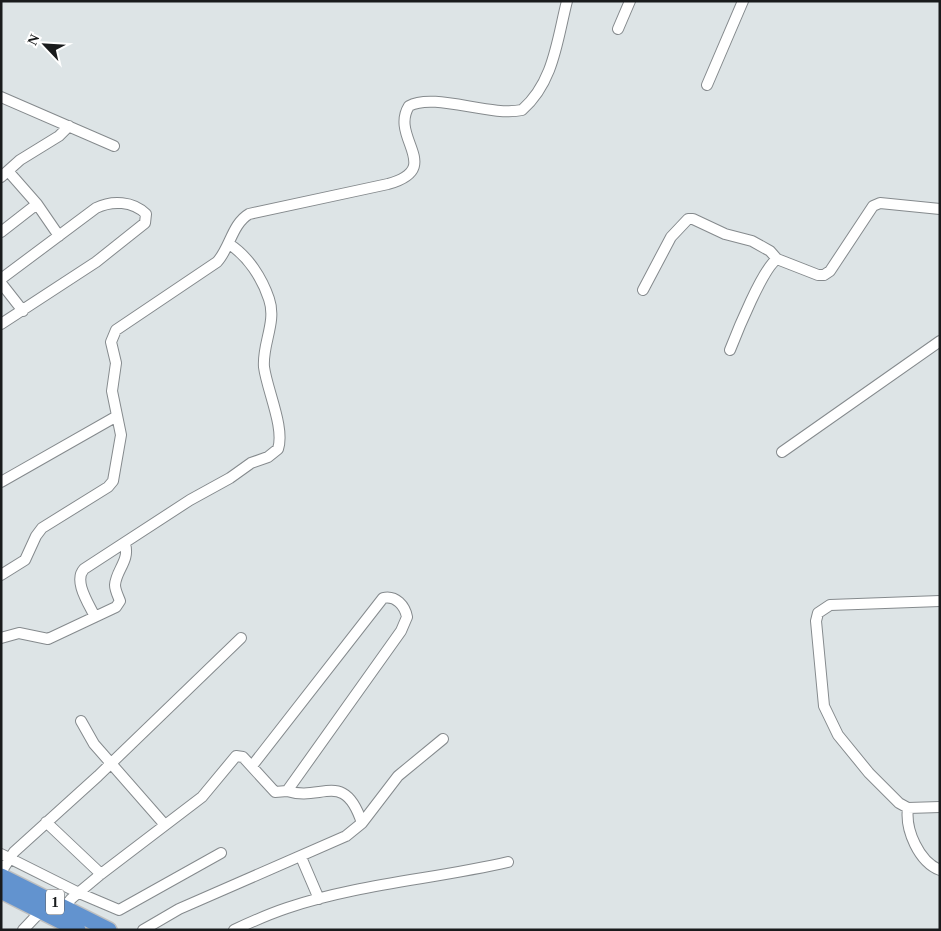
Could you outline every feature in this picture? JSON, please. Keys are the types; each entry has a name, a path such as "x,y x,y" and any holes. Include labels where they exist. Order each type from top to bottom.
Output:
{"highway":[{"name":"1","path":"1,876 109,930"},
{"name":"1","path":"1,891 78,930"}],"street":[{"path":"1,575 25,560 36,536 42,528 111,484 119,453 120,429 112,391 116,363 111,342 116,330 217,262 230,244 241,221 249,214 388,184 403,180 410,175 415,168 415,160 409,144 405,119 409,106 416,103 443,103 498,112 522,110 538,92 553,61 567,1"},
{"path":"618,29 630,1"},
{"path":"707,85 743,1"},
{"path":"1,97 114,146"},
{"path":"59,236 37,204 4,174 26,156 59,136 69,126"},
{"path":"1,279 96,208 107,202 120,203 144,212 147,217 145,223 96,262 1,324"},
{"path":"643,290 672,237 688,219 693,219 725,234 752,241 770,251 776,258 818,275 824,275 830,271 873,206 880,203 940,208"},
{"path":"1,232 37,204"},
{"path":"94,617 81,584 80,575 84,569 190,500 230,478 250,463 276,452 281,442 263,358 272,315 270,300 249,263 230,244"},
{"path":"730,350 764,277 776,258"},
{"path":"1,283 23,311"},
{"path":"782,452 940,341"},
{"path":"1,482 117,416"},
{"path":"1,638 19,633 48,639 119,604 115,584 125,561 127,550 125,544"},
{"path":"252,766 383,598 395,599 401,604 406,612 406,624 283,792"},
{"path":"940,601 830,605 818,613 816,621 824,706 838,736 869,773 899,803 908,808 940,806"},
{"path":"1,872 5,855 46,822 111,763 241,638"},
{"path":"81,721 94,744 165,825"},
{"path":"143,930 179,909 346,836 362,823 398,776 443,739"},
{"path":"65,907 78,893 101,874 209,791 236,756 243,757 269,788 283,792 334,790 341,792 349,798 358,811 362,823"},
{"path":"908,808 908,822 920,855 926,863 940,870"},
{"path":"46,822 101,874"},
{"path":"5,855 78,893 119,910 221,852"},
{"path":"301,857 318,899"},
{"path":"234,930 287,908 318,899 508,862"},
{"path":"23,930 41,911"}]}
